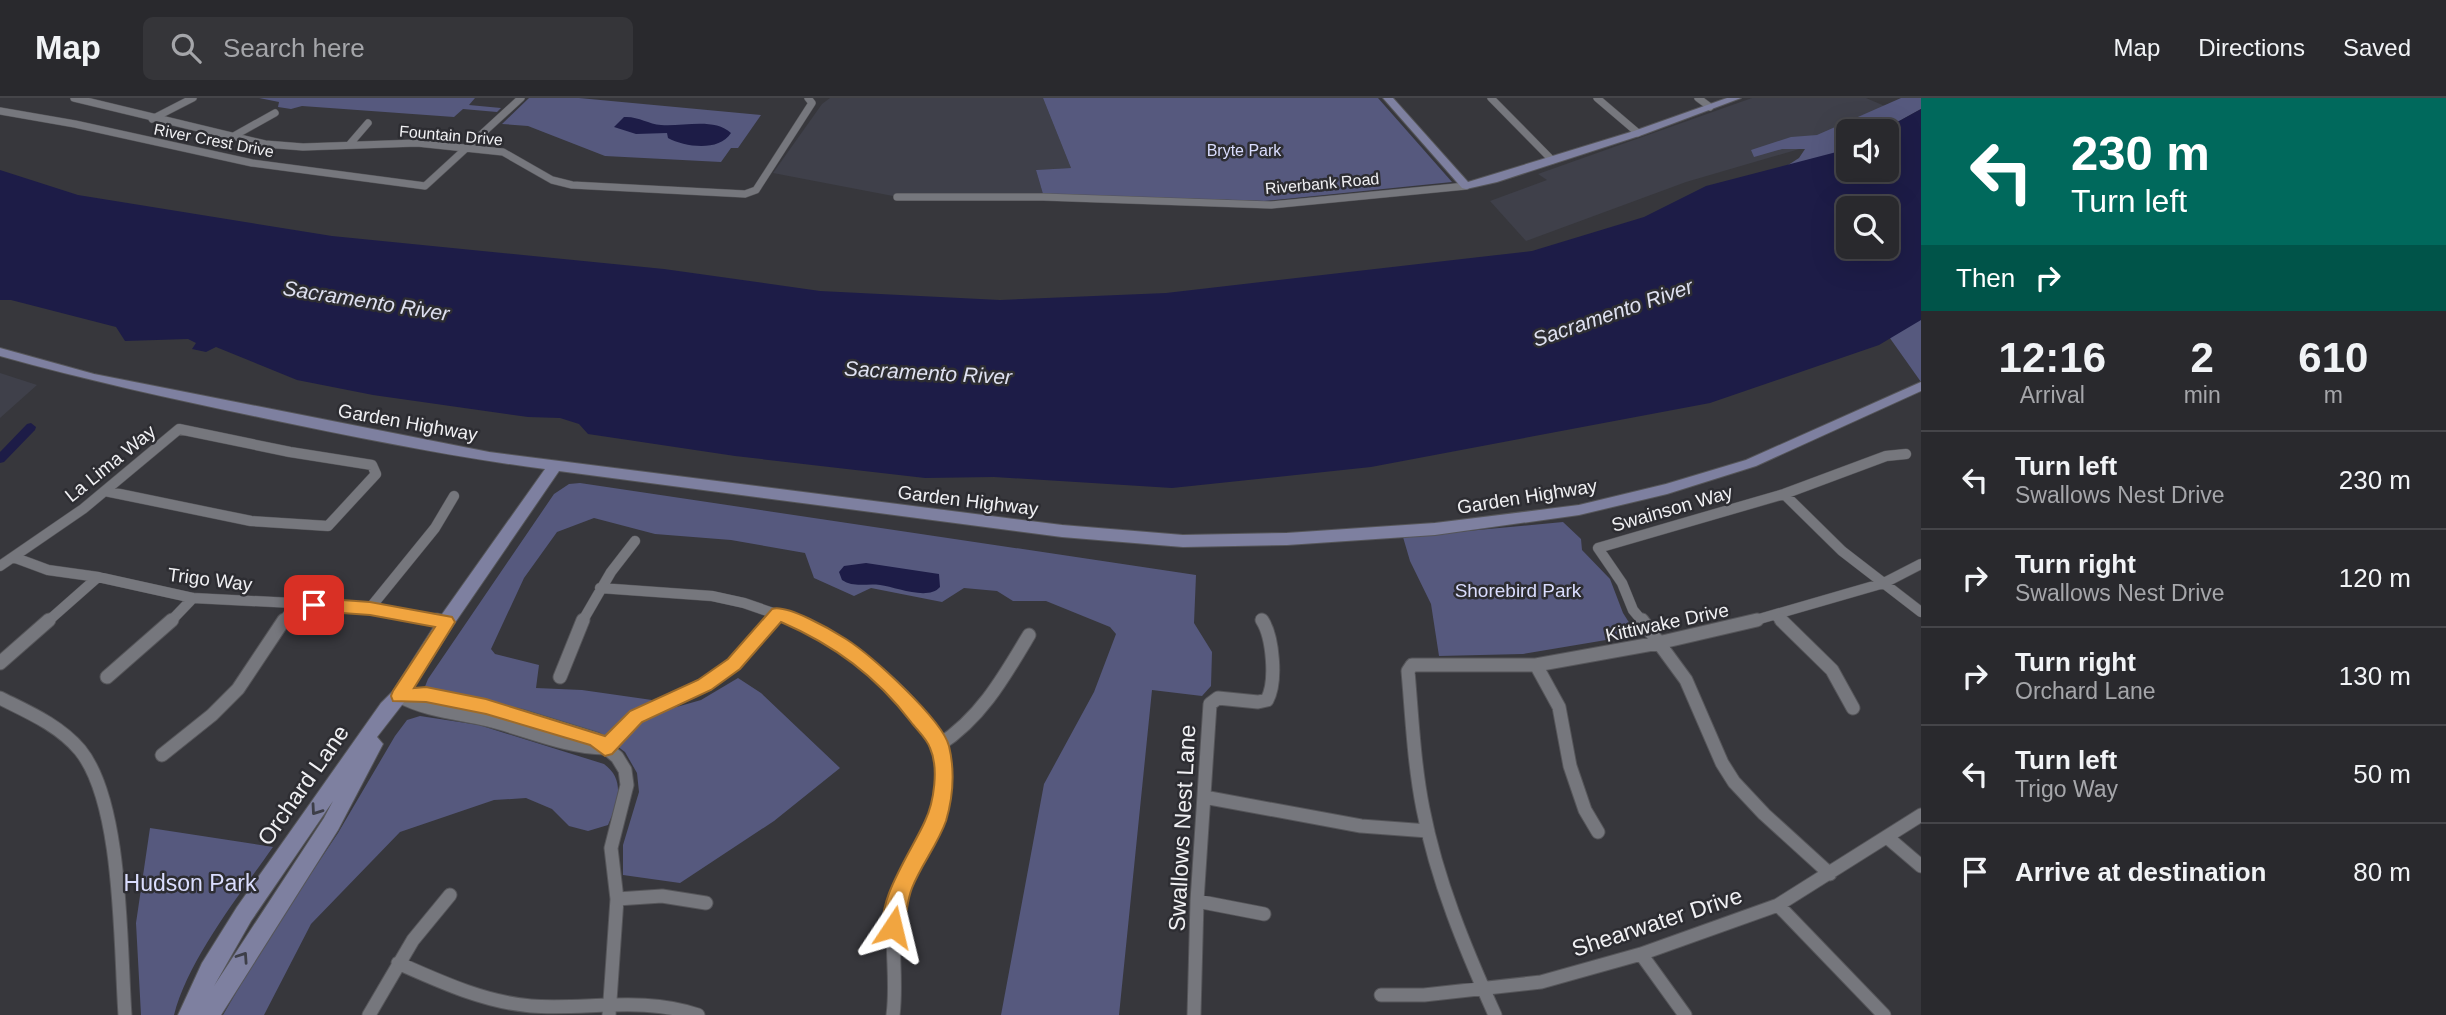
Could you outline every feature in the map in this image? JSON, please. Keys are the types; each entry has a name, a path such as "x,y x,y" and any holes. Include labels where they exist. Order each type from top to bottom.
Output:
{"main road":[{"path":"1388,98 1466,186"},
{"name":"Riverbank Road","path":"1466,186 1493,180 1638,133 1736,98"},
{"name":"Garden Highway","path":"0,352 93,378 441,449 592,471 1118,537 1183,541 1346,535 1491,524 1579,510 1667,489 1782,451 1921,386"},
{"name":"Orchard Lane","path":"208,1015 331,824 367,755 396,709 400,696 446,622 555,466"},
{"path":"534,496 566,477 592,471"},
{"name":"Orchard Lane","path":"189,1015 210,971 244,914 387,708 400,696"}],"street":[{"name":"Fountain Drive","path":"74,98 232,138 285,147 417,143 468,148 503,152 552,180 572,185 745,194 756,190 812,103 810,98"},
{"path":"152,119 193,98"},
{"path":"468,148 522,98"},
{"path":"1491,98 1552,160"},
{"path":"1597,98 1638,133"},
{"path":"1698,98 1710,107"},
{"name":"River Crest Drive","path":"0,111 75,124 252,163 425,186 468,148"},
{"path":"232,138 275,113"},
{"path":"349,145 356,133 368,123"},
{"name":"Riverbank Road","path":"897,197 1043,197 1271,205 1466,186"},
{"name":"La Lima Way","path":"0,566 105,491 179,429 290,452 372,465 376,474 328,526 251,521 105,491"},
{"path":"1906,454 1886,456 1784,494 1842,551 1921,612"},
{"name":"Swainson Way","path":"1784,494 1598,548 1622,583 1633,610 1669,654 1686,680 1722,763 1734,782 1750,801 1830,874"},
{"path":"370,608 435,528 454,496"},
{"path":"560,677 570,647 600,589 635,541"},
{"name":"Trigo Way","path":"13,557 48,570 98,577 193,597 370,608 446,622"},
{"name":"Kittiwake Drive","path":"1428,831 1415,764 1408,671 1412,665 1536,665 1658,643 1776,616 1884,583 1921,564"},
{"path":"0,663 98,577"},
{"path":"600,589 682,592 733,600 778,614 824,634 873,669 905,700 939,745 943,775 942,798 936,822 911,866 896,903 893,927 896,993 893,1015"},
{"path":"107,677 158,635 193,597"},
{"path":"162,755 238,690 295,604"},
{"path":"605,748 636,717 704,685 734,664 778,614"},
{"path":"1776,616 1838,679 1847,690 1853,708"},
{"name":"Swallows Nest Lane","path":"1194,1015 1210,704 1218,698 1258,702 1267,700 1272,691 1270,633 1261,618"},
{"path":"939,745 960,733 977,715 1029,635"},
{"path":"1536,665 1559,707 1570,766 1585,810 1598,832"},
{"path":"400,696 412,704 481,718 565,743 589,749 605,748 617,757 625,770 628,785 611,848 617,899 610,1009"},
{"path":"0,698 41,718 62,733 85,757 102,786 113,831 125,1015"},
{"path":"1204,797 1362,826 1428,831 1458,927 1495,1015"},
{"name":"Shearwater Drive","path":"1381,995 1424,995 1541,982 1641,954 1778,905 1921,815"},
{"path":"1887,837 1921,866"},
{"path":"617,899 635,895 666,894 706,903"},
{"path":"369,1015 426,921 450,895"},
{"path":"1198,901 1264,914"},
{"path":"1778,905 1884,1015"},
{"path":"1641,954 1685,1015"},
{"path":"398,964 472,996 495,1002 535,1007 610,1009 645,1003 698,1015"}],"shaded area":[{"path":"830,98 1043,98 1071,168 1036,170 1043,194 893,196 773,173 822,104"},
{"path":"1752,98 1866,98 1887,107 1866,119 1836,119 1836,137 1830,140 1686,182 1526,241 1490,201 1547,180 1538,174"},
{"path":"0,373 37,385 0,418"}],"green space":[{"path":"259,98 475,98 469,105 501,108 497,112 463,109 454,117 302,106 291,109 278,107 279,102"},
{"path":"529,98 579,98 761,115 738,148 731,148 721,162 605,156 528,126 502,124"},
{"name":"Bryte Park","path":"1043,98 1378,98 1452,182 1264,201 1043,194 1036,170 1071,168"},
{"path":"1901,98 1921,98 1921,109 1899,121 1853,119"},
{"path":"1836,127 1836,155 1794,174 1785,167 1799,158 1805,149 1782,149 1754,157 1751,150 1791,137 1817,135"},
{"path":"1921,316 1921,382 1887,334"},
{"path":"580,483 1196,575 1194,623 1212,652 1211,686 1202,696 1152,690 1119,1015 1001,1015 1044,784 1094,692 1116,634 1110,627 1046,601 1013,601 997,591 964,588 942,602 871,588 854,596 814,578 805,553 731,540 655,534 594,518 557,532 524,578 491,649 495,654 539,665 536,688 582,690 652,700 659,712 701,700 738,678 761,693 840,768 774,821 680,883 623,875 623,845 639,792 637,773 625,752 601,734 424,689 428,679 554,494 569,484"},
{"name":"Shorebird Park","path":"1563,522 1581,539 1582,550 1610,579 1623,613 1635,632 1630,636 1523,654 1439,656 1431,604 1410,561 1403,537"},
{"path":"420,716 479,725 604,764 611,770 618,785 615,808 608,825 588,831 569,826 552,809 526,798 494,800 400,832 311,924 264,1015 223,1015 266,941 338,833 395,736 407,720"},
{"name":"Hudson Park","path":"150,828 273,847 203,950 181,994 174,1015 141,1015 136,923"}],"water":[{"name":"Sacramento River","path":"1921,109 1921,320 1879,345 1710,403 1371,467 1172,488 994,477 925,478 735,456 588,434 579,424 560,418 528,417 373,395 297,380 216,347 206,352 192,349 196,343 188,339 125,341 116,327 11,300 0,300 0,170 78,195 332,236 664,269 820,291 1000,300 1166,293 1532,251 1644,217 1706,186 1836,152 1836,182 1899,182 1899,121"},
{"path":"624,117 661,125 716,125 731,133 726,139 710,145 683,144 668,138 667,133 636,134 614,127"},
{"path":"866,563 939,574 940,587 935,591 920,593 880,585 851,584 842,580 839,572 844,566"}],"waterway":[{"path":"0,459 31,427"}],"route":[{"path":"314,605 370,608 446,622 400,696 426,695 486,706 596,739 605,748 621,729 636,717 719,676 750,649 778,614 824,634 850,650 897,691 939,745 943,775 942,798 936,822 901,888 893,927"}]}
